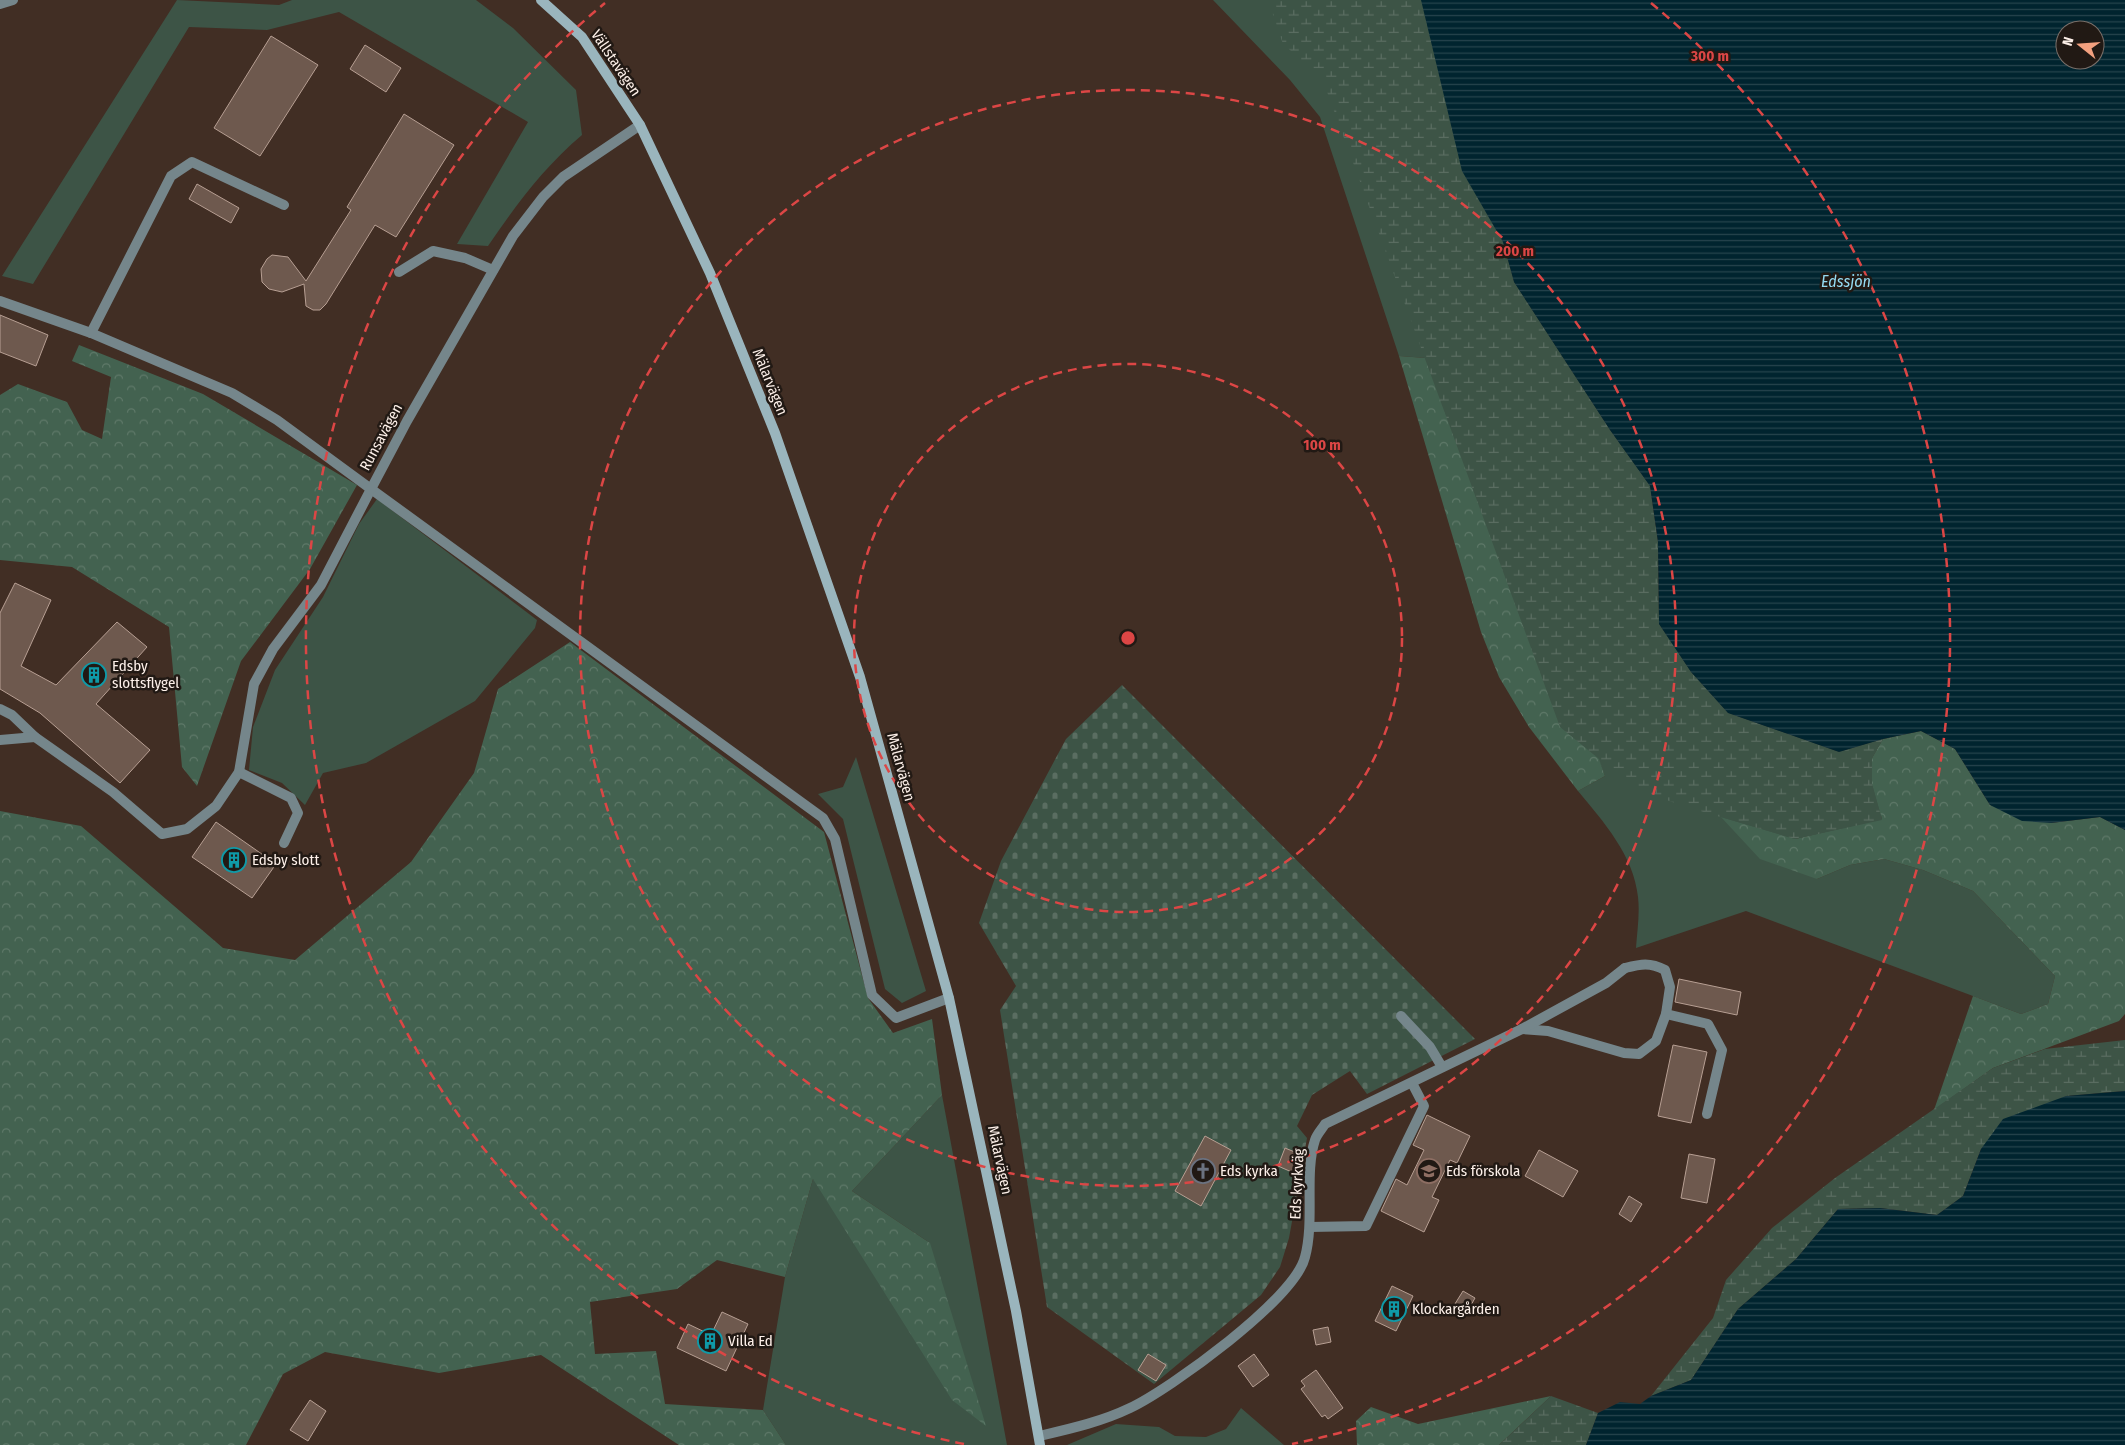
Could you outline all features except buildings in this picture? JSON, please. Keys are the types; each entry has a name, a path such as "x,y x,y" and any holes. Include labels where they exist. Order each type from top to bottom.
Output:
{"main road":[{"name":"Vällstavägen","path":"541,0 582,37 640,125"},
{"name":"Mälarvägen","path":"640,125 710,272 778,442 860,677 949,998 1016,1311 1039,1441"}],"street":[{"path":"0,4 13,0"},
{"name":"Runsavägen","path":"0,301 91,332 232,393 277,420 371,489 407,421 513,236 543,197 578,165 640,125"},
{"path":"91,332 171,176 192,162 284,205"},
{"path":"399,272 433,251 465,258 493,270"},
{"path":"0,709 12,715 35,737 113,792 162,834 186,829 216,806 239,772 254,684 274,649 322,585 371,489 824,818 835,840 872,995 896,1018 949,998"},
{"path":"0,740 35,737"},
{"path":"239,772 291,798 298,813 284,842"},
{"name":"Eds kyrkväg","path":"1039,1441 1127,1409 1155,1396 1273,1304 1295,1278 1305,1259 1310,1227 1312,1163 1315,1140 1326,1124 1412,1084 1442,1067 1522,1029 1606,983 1625,968 1641,964 1654,964 1665,970 1670,987 1666,1014"},
{"path":"1522,1029 1548,1031 1624,1053 1639,1054 1656,1041 1666,1014 1708,1024 1722,1050 1707,1114"},
{"path":"1401,1016 1430,1047 1442,1067"},
{"path":"1310,1227 1366,1226 1424,1106 1412,1084"}],"green space":[{"path":"177,0 279,5 292,0 476,0 513,28 576,90 582,135 555,160 531,187 488,246 457,244 528,122 339,12 267,30 189,27 33,284 2,276"},
{"path":"1213,0 1422,0 1503,242 1514,282 1610,430 1650,486 1659,624 1691,672 1728,713 1839,752 1883,739 1872,758 1882,820 1795,839 1817,879 1850,865 1884,859 1923,870 1973,891 2055,976 2048,1004 2021,1014 1746,911 1636,948 1639,903 1630,867 1616,840 1578,791 1605,776 1439,359 1399,356 1320,117 1290,80"},
{"path":"1268,0 1421,0 1462,171 1503,242 1514,282 1610,430 1650,486 1658,542 1659,624 1691,672 1728,713 1839,752 1883,739 1872,758 1872,784 1882,820 1795,839 1637,790 1560,727 1322,78 1283,44"},
{"path":"79,345 203,394 357,485 310,569 241,661 197,786 182,767 169,627 72,567 0,560 0,395 18,384 67,402 82,430 102,439 111,377 72,361"},
{"path":"1399,356 1439,359 1585,720 1605,776 1578,791 1529,727 1499,677 1481,632"},
{"path":"377,499 537,620 535,628 475,701 366,763 323,773 305,805 282,783 249,770 253,727 275,670 323,597 359,524"},
{"path":"570,642 824,832 868,998 893,1033 932,1019 942,1095 852,1191 930,1243 986,1426 952,1400 813,1179 785,1277 717,1260 677,1289 590,1302 595,1354 656,1351 665,1404 763,1410 786,1445 679,1445 541,1355 439,1373 325,1352 283,1374 246,1445 0,1445 0,811 81,826 223,948 295,960 411,862 474,773 498,689"},
{"path":"1122,685 1475,1039 1367,1094 1350,1071 1312,1095 1297,1126 1307,1138 1289,1238 1280,1267 1261,1295 1154,1384 1047,1307 1000,1010 1016,986 979,923 1001,861 1066,739"},
{"path":"1921,731 1955,749 1990,805 2051,823 2100,817 2125,830 2125,1014 2119,1021 1993,1068 1934,1110 1973,996 2021,1014 2048,1004 2055,976 1973,891 1923,870 1884,859 1850,865 1817,879 1760,859 1721,817 1795,839 1882,819 1872,784 1872,758 1883,739"},
{"path":"856,757 926,991 902,1003 885,989 843,819 818,794 843,787"},
{"path":"2125,1040 2125,1091 2066,1096 1981,1149 1963,1196 1937,1215 1880,1208 1838,1209 1796,1259 1738,1309 1691,1380 1651,1396 1713,1318 1726,1280 1772,1228 1835,1178 1993,1068 2045,1049"},
{"path":"942,1095 1007,1445 786,1445 763,1410 785,1277 813,1179 930,1243 852,1191"},
{"path":"1551,1396 1499,1445 1357,1445 1356,1421 1371,1407 1418,1424"},
{"path":"1551,1396 1598,1413 1586,1445 1499,1445"},
{"path":"1241,1408 1284,1445 1067,1445 1116,1424 1159,1427 1175,1436 1206,1437 1226,1429"}],"water":[{"name":"Edssjön","path":"1421,0 2125,0 2125,830 2100,817 2051,823 2022,821 1990,805 1955,749 1921,731 1883,739 1839,752 1728,713 1691,672 1659,624 1658,542 1650,486 1610,430 1514,282 1503,242 1462,171"},
{"path":"2125,1091 2125,1445 1586,1445 1598,1413 1620,1402 1640,1404 1651,1396 1691,1380 1738,1309 1796,1259 1838,1209 1880,1208 1937,1215 1963,1196 1981,1149 2003,1119 2066,1096"}],"place":[{"name":"Edsby slottsflygel","path":"94,675"},
{"name":"Edsby slott","path":"234,860"},
{"name":"Eds kyrka","path":"1203,1171"},
{"name":"Eds förskola","path":"1429,1171"},
{"name":"Klockargården","path":"1394,1309"},
{"name":"Villa Ed","path":"710,1341"}]}
